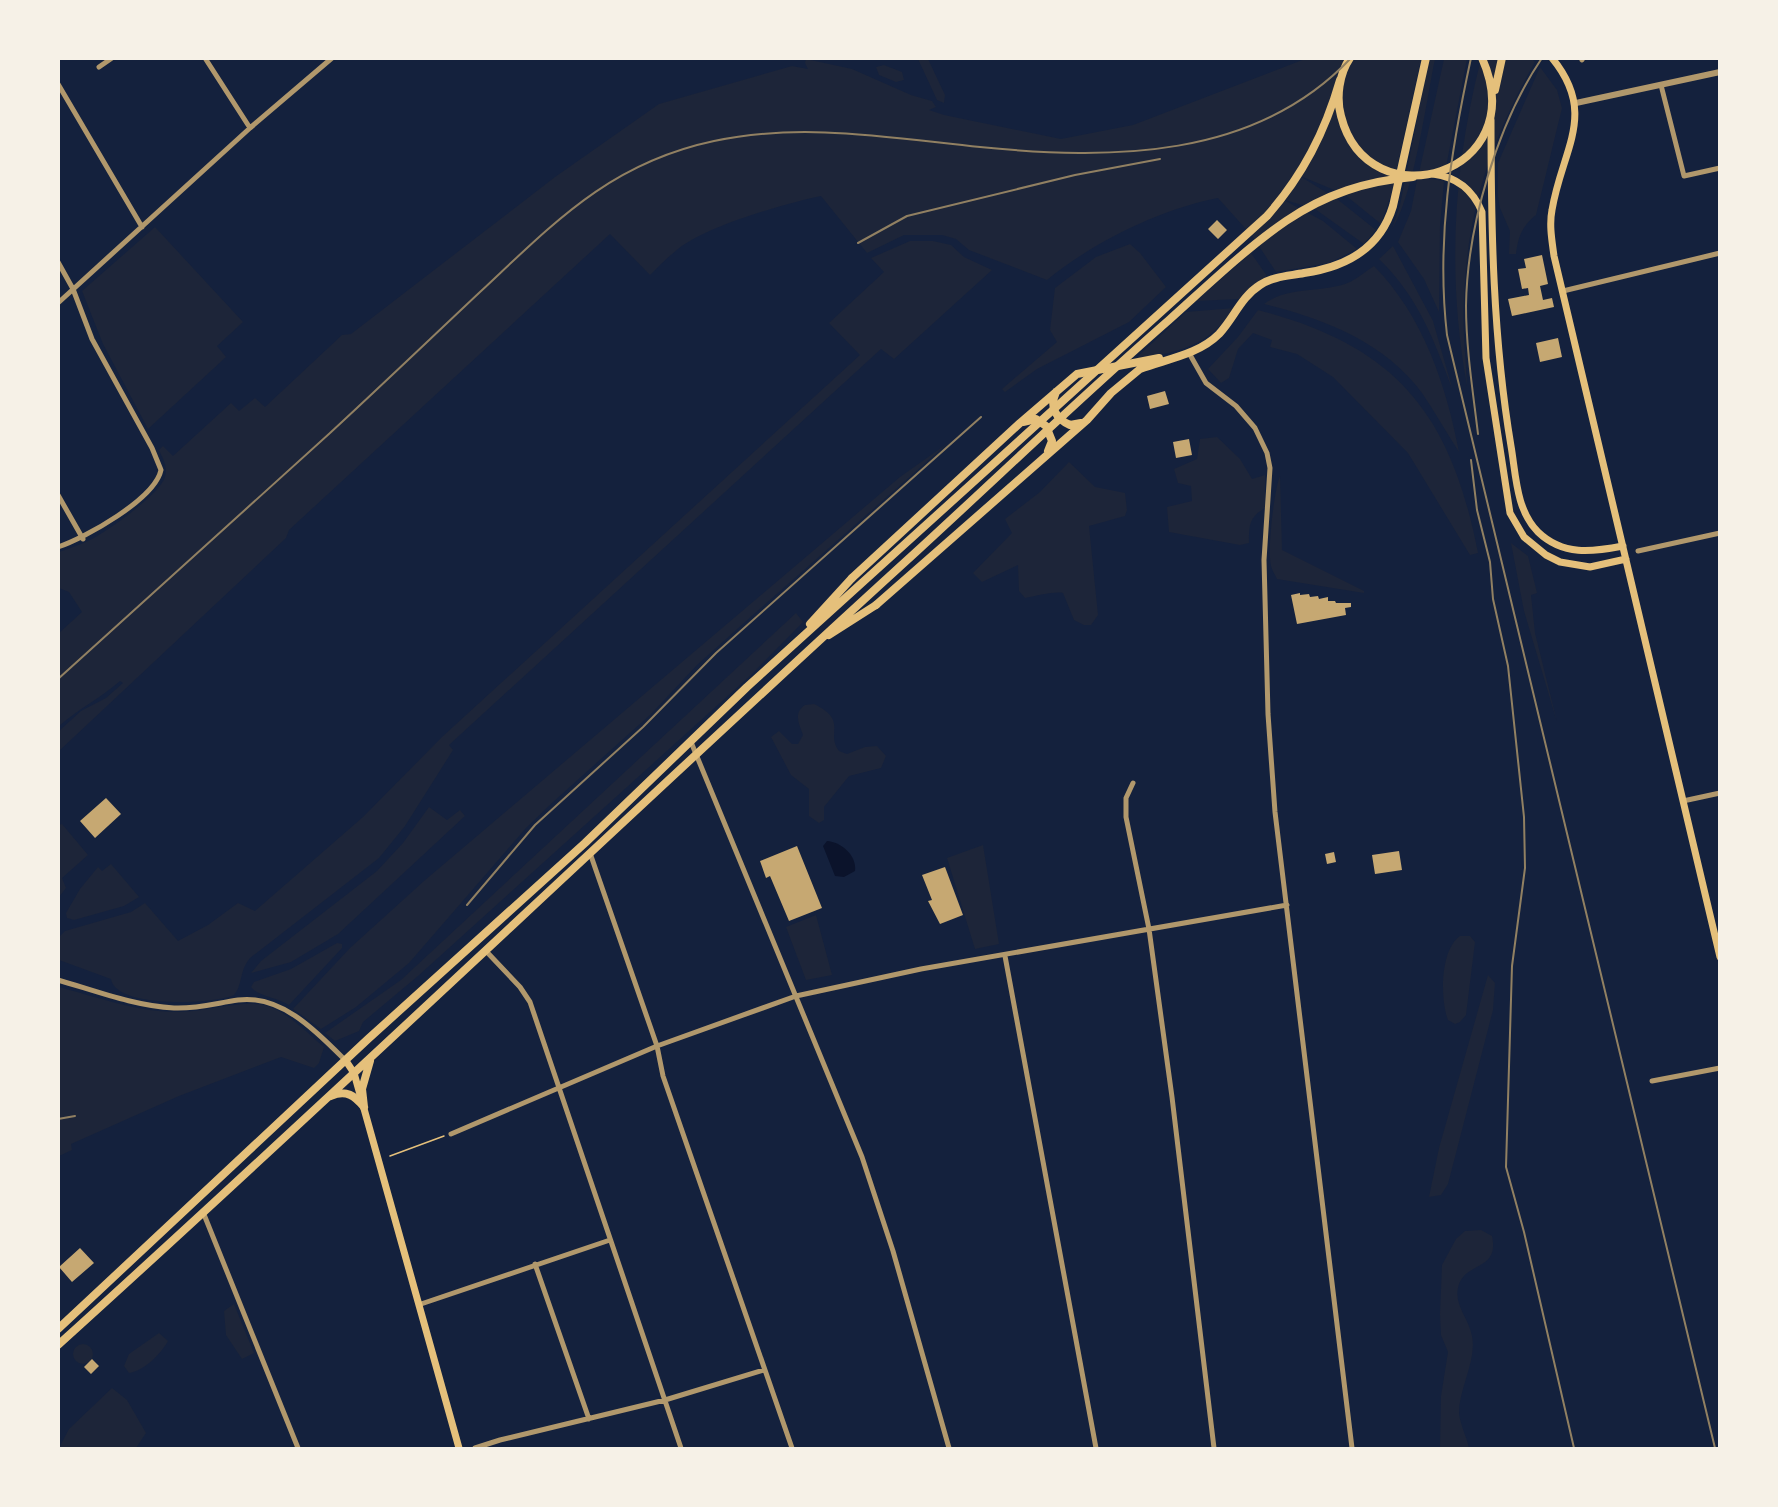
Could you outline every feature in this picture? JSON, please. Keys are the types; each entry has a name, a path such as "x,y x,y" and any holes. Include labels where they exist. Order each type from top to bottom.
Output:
{"main road":[{"path":"816,643 848,625 876,605 1087,420 1111,393 1140,369 1189,353 1217,336 1244,300 1272,278 1330,270 1350,261 1374,242 1391,212 1426,58"},
{"path":"1482,58 1491,78 1494,99"},
{"path":"1502,58 1491,120 1498,357 1519,494 1523,508 1538,531 1560,547 1587,552 1623,546"},
{"path":"1552,58 1569,82 1576,103 1574,128 1551,219 1554,256 1719,957"},
{"path":"58,1329 793,645 855,592 1102,363 1267,216 1288,192 1316,146 1348,60"},
{"path":"1340,80 1339,111 1343,125 1354,145 1370,161 1383,169 1413,177"},
{"path":"58,1345 326,1100 816,643 1055,426 1110,371 1257,242 1314,204 1347,188 1376,180 1433,174 1453,167 1470,155 1483,139 1491,120"},
{"path":"1433,174 1462,184 1478,201 1482,212 1486,358 1510,513 1524,537 1546,555 1560,562 1590,567 1626,559"},
{"path":"793,645 852,578 1057,389 1077,374 1189,353"},
{"path":"1057,389 1052,403 1054,413 1062,422 1070,425 1087,420"},
{"path":"1020,423 1036,420 1046,426 1052,441 1046,454"},
{"path":"364,1107 362,1089 364,1077 373,1055"},
{"path":"346,1061 354,1073 364,1107 380,1173 421,1304 459,1449"},
{"path":"326,1100 336,1094 347,1094 357,1098 364,1107"}],"street":[{"path":"99,67 112,58"},
{"path":"205,58 250,128"},
{"path":"58,303 250,128 332,58"},
{"path":"1576,103 1719,72"},
{"path":"58,84 142,227"},
{"path":"1661,85 1684,176 1719,168"},
{"path":"1563,291 1719,253"},
{"path":"58,262 73,289 97,350 159,460 160,476 155,484 115,518 83,538 58,547"},
{"path":"1189,353 1206,383 1236,406 1255,428 1267,453 1270,468 1264,560 1268,714 1275,812 1352,1449"},
{"path":"58,495 83,538"},
{"path":"1638,551 1719,533"},
{"path":"691,742 875,1192 950,1449"},
{"path":"1133,783 1126,798 1126,817 1149,929 1172,1097 1214,1449"},
{"path":"1683,801 1719,793"},
{"path":"590,853 657,1046 663,1076 792,1449"},
{"path":"451,1134 657,1046 796,996 851,982 1287,905"},
{"path":"485,950 520,987 530,1002 681,1449"},
{"path":"1005,956 1096,1449"},
{"path":"58,980 130,1001 174,1008 209,1006 238,1000 265,1001 282,1008 308,1027 346,1061"},
{"path":"1652,1081 1719,1068"},
{"path":"203,1212 298,1449"},
{"path":"421,1304 610,1240"},
{"path":"535,1264 589,1419"},
{"path":"475,1449 500,1440 665,1400 764,1370"}],"path":[{"path":"390,1156 451,1134"}],"shaded area":[{"path":"806,59 852,69 911,95 932,101 936,107 929,110 944,115 1061,139 1133,125 1305,59 1348,59 1341,72 1354,59 1421,59 1391,195 1381,224 1344,194 1298,175 1337,199 1376,230 1364,244 1315,209 1282,199 1323,221 1357,249 1329,263 1276,272 1253,237 1218,198 1173,210 1128,229 1085,253 1047,280 969,250 956,239 942,235 904,235 867,253 821,196 767,210 707,232 678,249 650,275 610,234 289,530 286,538 59,751 59,731 81,711 106,698 123,683 120,681 59,726 59,633 82,612 69,592 59,588 59,552 101,533 134,511 154,492 166,473 165,463 159,450 163,446 173,456 231,403 239,411 255,398 265,407 342,335 351,334 555,177 659,104 792,66 808,69"},
{"path":"918,59 928,59 945,95 944,103 937,100"},
{"path":"1429,59 1435,59 1413,172 1400,214 1392,229 1400,205"},
{"path":"1444,59 1467,59 1446,167 1419,173"},
{"path":"1481,59 1532,59 1535,62 1519,91 1494,148 1476,206 1466,267 1464,300 1467,386 1457,304 1456,222 1464,140"},
{"path":"884,65 902,72 904,80 896,82 879,75 876,67"},
{"path":"1540,67 1557,90 1562,108 1536,215 1527,223 1522,232 1516,254 1509,254 1510,231 1498,197 1498,163"},
{"path":"1417,180 1444,181 1440,226 1439,312 1424,279 1398,242 1411,211"},
{"path":"155,227 243,322 217,346 226,357 148,429 103,344 82,291"},
{"path":"910,241 933,241 951,245 964,257 992,270 894,359 881,349 449,745 453,750 405,826 379,858 250,958 234,995 206,1001 186,1002 146,999 129,995 117,988 111,979 59,960 59,937 65,931 131,912 145,903 178,941 208,925 238,903 255,911 363,817 442,737 860,355 829,323 884,272 871,258"},
{"path":"1130,244 1140,253 1166,287 1129,322 1037,369 1005,392 1002,389 1057,342 1050,330 1055,288 1096,257"},
{"path":"1393,246 1433,321 1453,391 1424,320 1405,289 1379,259"},
{"path":"1251,253 1267,276 1250,287 1239,299 1196,301"},
{"path":"1374,266 1406,307 1430,352 1447,401 1459,452 1422,393 1390,360 1371,346 1330,325 1264,304 1284,294 1339,286 1350,282"},
{"path":"1234,308 1214,331 1193,345 1155,356 1140,359 1137,357 1186,312"},
{"path":"1258,310 1306,325 1347,344 1382,366 1410,393 1433,425 1452,461 1478,553 1470,555 1408,453 1333,377 1297,354 1270,347 1272,340 1253,333 1238,349 1229,378 1221,383 1208,369 1238,337"},
{"path":"1217,437 1240,459 1252,479 1265,475 1265,508 1251,522 1249,543 1240,545 1169,532 1167,507 1192,501 1191,486 1178,483 1174,469 1197,459 1200,439"},
{"path":"948,443 697,665 651,714 526,828 409,963 356,1007 321,1029 293,1009 350,948 424,881 900,477"},
{"path":"1069,462 1095,487 1125,493 1127,510 1125,516 1089,526 1098,615 1091,625 1084,625 1074,620 1063,593 1025,598 1019,591 1018,565 982,582 973,573 1012,533 1005,519 1040,492"},
{"path":"1280,476 1282,550 1364,593 1277,579 1271,566 1270,548 1273,507"},
{"path":"1511,543 1528,556 1537,593 1531,595 1535,633 1557,722 1524,611"},
{"path":"796,613 803,622 752,674 418,976 363,1022 359,1031 335,1041 325,1033 401,980"},
{"path":"814,704 831,716 834,722 835,745 839,751 847,754 865,747 877,746 886,756 881,768 849,776 824,807 824,820 819,823 809,816 809,789 791,775 771,737 779,731 792,744 798,744 803,735 798,719 799,712 805,705"},
{"path":"429,807 447,820 460,810 465,816 338,934 291,962 251,973 261,961 377,871 403,843"},
{"path":"62,824 88,855 62,878 66,888 59,897 59,825"},
{"path":"827,841 847,850 855,865 855,871 844,877 835,876 823,846"},
{"path":"983,845 999,944 975,949 947,858"},
{"path":"111,864 139,897 124,906 74,920 67,918 66,913 80,889 98,867 102,871"},
{"path":"816,915 832,975 806,980 786,927"},
{"path":"1460,936 1470,936 1475,942 1466,1015 1455,1024 1448,1020 1445,1011 1443,988 1445,963 1453,943"},
{"path":"337,943 342,944 342,948 289,1005 259,993 251,987 254,982 291,969"},
{"path":"1488,975 1495,983 1493,1010 1448,1184 1441,1195 1429,1197 1439,1148"},
{"path":"59,987 147,1010 187,1012 243,1004 264,1005 288,1017 324,1047 319,1063 314,1068 281,1057 179,1096 71,1144 72,1150 59,1156"},
{"path":"1481,1230 1492,1236 1491,1256 1461,1279 1457,1294 1473,1345 1459,1413 1469,1448 1440,1448 1441,1396 1448,1352 1441,1335 1442,1265 1456,1239 1465,1231"},
{"path":"234,1304 254,1353 242,1359 226,1335 224,1311"},
{"path":"159,1333 168,1341 161,1351 152,1361 135,1372 129,1373 124,1366 129,1354"},
{"path":"83,1344 90,1347 93,1354 90,1361 83,1364 76,1361 73,1354 76,1347"},
{"path":"112,1388 127,1400 146,1433 136,1448 59,1448 69,1429"}],"building":[{"path":"1217,220 1227,230 1218,239 1208,229"},
{"path":"1542,255 1548,284 1540,286 1543,300 1552,298 1554,307 1512,316 1508,299 1529,295 1528,288 1522,289 1518,269 1526,268 1524,259"},
{"path":"1558,338 1562,357 1540,362 1536,343"},
{"path":"1165,391 1169,404 1150,409 1147,396"},
{"path":"1189,439 1192,455 1176,458 1173,442"},
{"path":"1300,593 1300,595 1309,594 1310,597 1318,596 1319,599 1328,597 1328,601 1336,603 1351,603 1351,607 1345,608 1346,615 1297,624 1291,595"},
{"path":"106,798 121,814 95,838 80,821"},
{"path":"797,846 822,908 789,921 770,876 766,878 760,861"},
{"path":"1399,851 1402,870 1375,874 1372,855"},
{"path":"1334,852 1336,862 1327,864 1325,854"},
{"path":"945,867 963,915 940,924 928,901 932,900 922,875"},
{"path":"80,1248 94,1263 72,1282 59,1267"},
{"path":"92,1359 99,1366 91,1374 84,1367"}],"railway":[{"path":"58,679 330,433 560,219 586,198 644,164 677,151 714,141 747,135 780,133 813,132 880,136 980,147 1079,153 1178,146 1226,134 1271,117 1313,92 1351,58"},
{"path":"1471,58 1457,127 1447,195 1443,265 1447,335 1715,1448"},
{"path":"1478,434 1466,322 1472,243 1498,145 1511,113 1542,58"},
{"path":"858,243 907,216 1075,175 1160,159"},
{"path":"467,905 535,825 643,727 716,653 981,417"},
{"path":"1471,460 1477,510 1490,562 1493,599 1508,666 1524,817 1525,868 1512,966 1506,1167 1524,1232 1574,1448"},
{"path":"58,1119 75,1116"}]}
